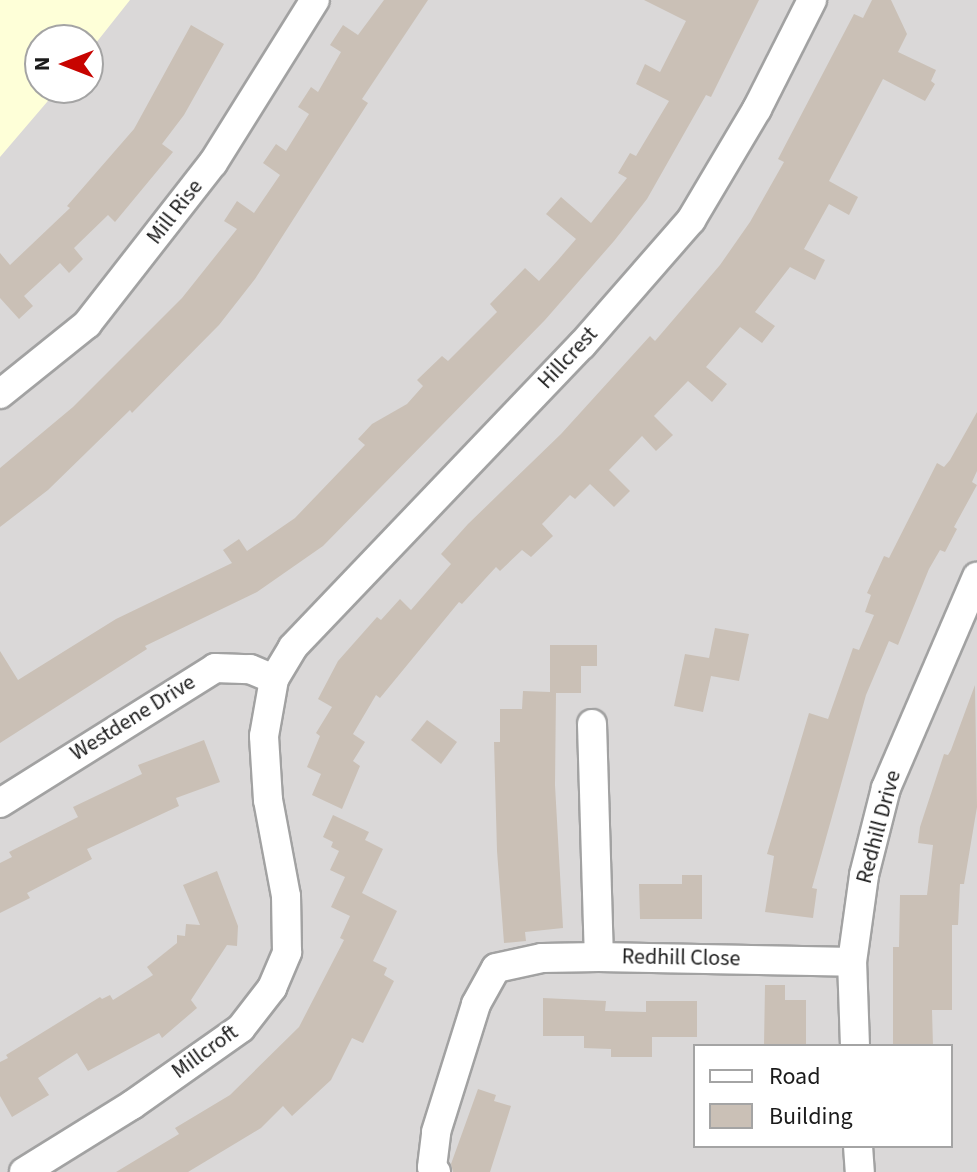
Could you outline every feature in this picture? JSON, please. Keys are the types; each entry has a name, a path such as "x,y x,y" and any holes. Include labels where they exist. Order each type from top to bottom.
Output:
{"street":[{"name":"Mill Rise","path":"0,394 87,324 213,163 315,0"},
{"name":"Hillcrest","path":"274,679 293,647 582,345 691,220 757,109 812,0"},
{"name":"Redhill Drive","path":"855,1044 852,962 864,875 886,788 977,577"},
{"name":"Westdene Drive","path":"0,803 171,692 215,668 250,669 274,679"},
{"name":"Millcroft","path":"24,1172 132,1105 241,1028 272,988 287,952 286,896 268,800 264,736 274,679"},
{"name":"Redhill Close","path":"592,724 599,957 852,962"},
{"path":"436,1172 432,1167 436,1132 476,1004 496,968 542,958 599,957"},
{"path":"858,1148 860,1172"}],"shaded area":[{"path":"0,0 977,0 977,1172 0,1172"},
{"path":"0,0 130,0 104,33 104,24 24,24 24,104 45,104 0,157"}],"building":[{"path":"384,0 428,0 362,99 368,103 255,279 219,325 132,413 130,410 48,490 0,527 0,468 73,407 182,298 237,229 224,221 237,201 254,213 280,175 263,163 276,144 286,151 309,114 298,107 311,87 318,92 341,52 330,45 343,25 358,35"},
{"path":"644,0 759,0 711,97 706,95 647,199 614,241 545,320 323,546 257,592 145,646 147,649 0,743 0,651 18,680 116,619 232,563 223,550 239,539 247,551 295,518 365,445 358,439 372,424 407,404 423,386 417,380 442,356 448,361 497,312 490,304 525,268 539,281 576,239 546,214 561,197 591,223 627,178 618,173 630,153 636,156 669,101 636,84 645,64 660,72 686,21"},
{"path":"872,0 891,0 907,34 898,52 936,70 931,81 935,84 925,101 883,79 829,181 858,197 849,215 829,204 804,249 825,260 815,280 790,267 755,312 775,326 762,343 740,327 706,367 727,384 712,402 688,381 654,416 673,435 656,451 642,436 609,470 630,491 614,507 590,484 575,499 570,495 542,524 553,536 531,557 522,550 500,571 496,567 462,604 459,602 380,698 376,695 353,734 365,742 353,761 360,766 342,809 312,795 321,774 307,767 320,736 316,733 332,707 318,699 338,661 377,617 381,620 400,599 411,610 451,564 441,554 561,434 650,336 655,341 720,265 750,222 784,162 778,159 854,14 863,18"},
{"path":"191,25 224,44 184,115 162,144 173,152 115,222 108,215 74,248 83,259 69,273 60,263 24,296 33,306 19,319 0,298 0,253 10,265 70,208 67,206 134,129"},
{"path":"977,412 977,471 972,482 977,485 954,527 957,529 945,552 940,550 929,569 898,645 889,641 866,695 812,888 817,889 813,918 765,912 774,856 767,854 809,713 828,719 853,648 859,650 874,615 865,612 871,595 867,593 884,556 889,558 937,463 944,467 950,460"},
{"path":"715,628 749,634 739,681 711,676 703,712 674,706 685,654 709,658"},
{"path":"550,645 597,645 597,666 581,666 581,693 556,693 555,785 563,928 525,932 526,941 504,943 497,851 494,742 500,742 500,709 522,709 523,691 550,692"},
{"path":"975,685 977,807 964,884 960,884 958,925 952,925 952,1010 932,1010 933,1044 893,1044 893,947 899,947 900,895 927,895 933,845 918,843 920,827 944,754 948,755"},
{"path":"427,720 457,742 441,764 411,740"},
{"path":"204,740 220,782 176,798 179,806 87,849 92,859 27,893 30,898 0,913 0,863 12,857 9,852 78,817 73,807 142,774 138,765"},
{"path":"333,815 369,832 365,840 383,849 362,893 397,911 373,961 387,968 384,975 394,981 363,1043 352,1038 331,1080 292,1116 283,1106 261,1128 188,1172 116,1172 179,1134 175,1128 230,1095 299,1027 344,940 340,938 350,916 331,907 345,877 330,870 339,851 331,847 333,842 323,837"},
{"path":"217,871 238,926 237,946 227,945 191,1000 197,1008 162,1038 159,1033 88,1071 77,1053 38,1078 49,1095 12,1117 0,1096 0,1062 8,1058 6,1055 100,997 110,995 113,1000 153,975 147,967 177,943 177,935 185,936 186,924 200,925 183,885"},
{"path":"682,875 702,875 702,919 640,919 639,884 682,884"},
{"path":"765,985 785,985 785,1000 806,1000 806,1044 764,1044"},
{"path":"543,998 606,1001 605,1011 646,1012 646,1001 697,1001 697,1037 652,1037 652,1057 611,1057 611,1049 584,1048 584,1036 543,1036"},
{"path":"478,1089 496,1095 494,1101 511,1106 490,1172 453,1172 451,1164"}]}
